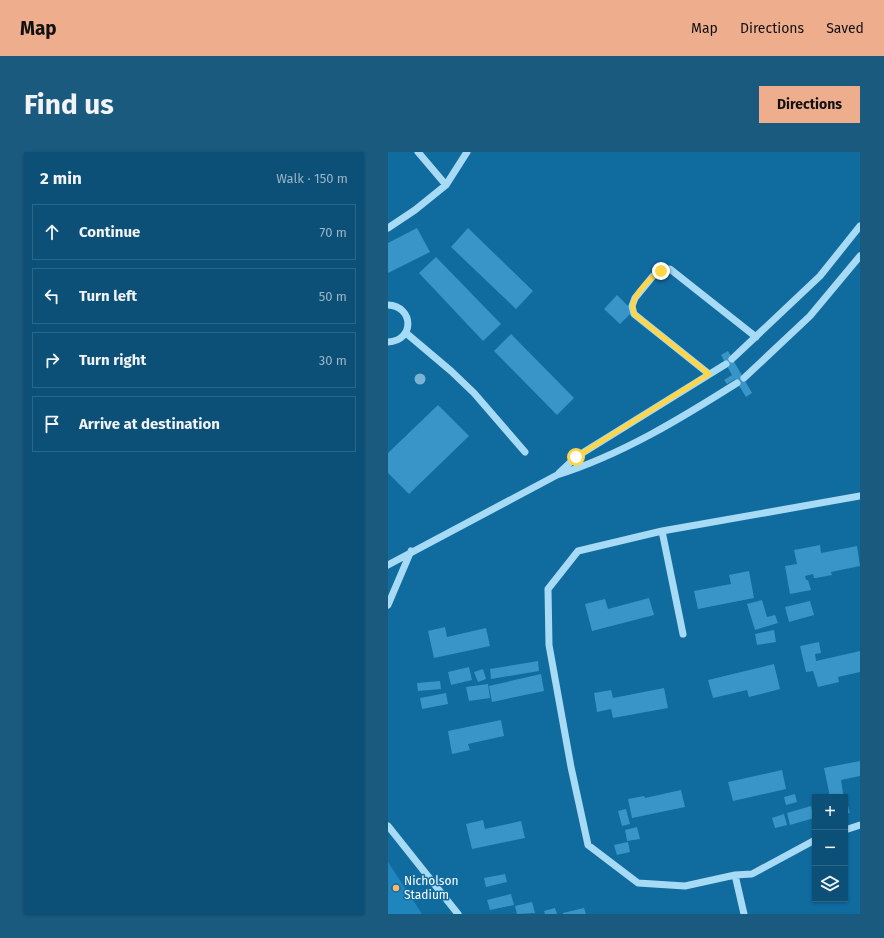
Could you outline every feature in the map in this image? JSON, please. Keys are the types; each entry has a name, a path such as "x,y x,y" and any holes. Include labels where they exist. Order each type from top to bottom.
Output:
{"street":[{"path":"418,152 446,185"},
{"path":"388,228 415,210 446,185 467,152"},
{"path":"732,359 820,276 860,226"},
{"path":"744,378 810,316 860,256"},
{"path":"709,374 634,314 632,306 635,298 653,276 661,271 670,269 756,337"},
{"path":"388,305 399,307 406,314 408,324 406,333 396,342 388,342"},
{"path":"406,333 451,371 474,393 525,452"},
{"path":"557,475 576,457 726,364"},
{"path":"388,565 411,551 557,475 582,467 623,448 686,415 737,383"},
{"path":"812,842 752,874 735,875 685,886 638,883 588,845 571,767 549,645 548,589 578,551 662,531 860,496"},
{"path":"662,531 683,634"},
{"path":"388,605 411,551"},
{"path":"848,829 860,825"},
{"path":"388,826 458,914"},
{"path":"735,875 744,914"}],"shaded area":[{"name":"Nicholson Stadium","path":"388,862 422,914 388,914"}],"building":[{"path":"417,228 430,252 388,273 388,243"},
{"path":"468,228 533,291 516,309 451,247"},
{"path":"436,257 501,324 483,341 419,273"},
{"path":"617,295 633,311 620,324 604,309"},
{"path":"511,334 574,398 557,415 494,351"},
{"path":"728,351 752,393 746,397 735,379 727,384 724,380 732,375 721,355"},
{"path":"438,405 469,436 409,494 388,473 388,453"},
{"path":"820,545 821,553 857,546 860,566 831,572 832,575 816,578 814,578 813,574 805,576 811,590 790,594 785,566 797,564 794,550"},
{"path":"749,571 754,598 698,609 694,591 731,584 729,575"},
{"path":"649,598 654,615 592,631 585,604 605,599 608,609"},
{"path":"762,600 767,617 775,615 778,623 755,630 747,604"},
{"path":"810,601 814,615 789,622 785,607"},
{"path":"445,627 447,637 486,628 490,646 434,658 428,631"},
{"path":"774,630 776,642 757,645 755,634"},
{"path":"819,642 821,653 815,654 816,661 860,651 860,672 838,677 839,682 818,687 813,671 806,672 800,646"},
{"path":"538,661 539,671 491,679 490,669"},
{"path":"774,664 780,689 749,697 747,690 713,698 708,680"},
{"path":"469,667 472,680 451,685 448,672"},
{"path":"483,669 486,679 478,682 474,672"},
{"path":"541,674 544,691 492,702 489,686"},
{"path":"440,681 441,689 418,691 417,683"},
{"path":"488,684 490,698 469,701 466,687"},
{"path":"664,688 668,708 613,718 611,709 597,712 594,693 611,690 613,698"},
{"path":"446,693 448,704 422,709 420,698"},
{"path":"501,720 504,736 468,744 470,750 452,754 448,731"},
{"path":"860,761 860,776 841,780 843,794 829,794 824,768"},
{"path":"782,770 786,789 733,801 728,782"},
{"path":"681,790 685,807 632,818 628,799 644,796 645,798"},
{"path":"795,794 797,802 786,805 784,797"},
{"path":"811,806 812,819 790,825 787,813"},
{"path":"626,809 630,824 622,826 618,811"},
{"path":"784,814 787,825 775,828 772,818"},
{"path":"483,820 485,829 521,821 525,838 472,849 466,824"},
{"path":"637,827 640,839 627,841 625,830"},
{"path":"628,842 630,852 617,855 614,845"},
{"path":"505,874 507,882 486,887 484,878"},
{"path":"511,894 514,905 490,910 487,900"},
{"path":"532,902 535,913 517,914 515,906"},
{"path":"555,908 557,914 545,914 544,911"},
{"path":"584,908 586,914 563,914 563,913"}],"place":[{"name":"Nicholson Stadium","path":"396,888"}],"route":[{"path":"576,457 709,374 634,314 632,306 635,298 653,276 661,271"}]}
